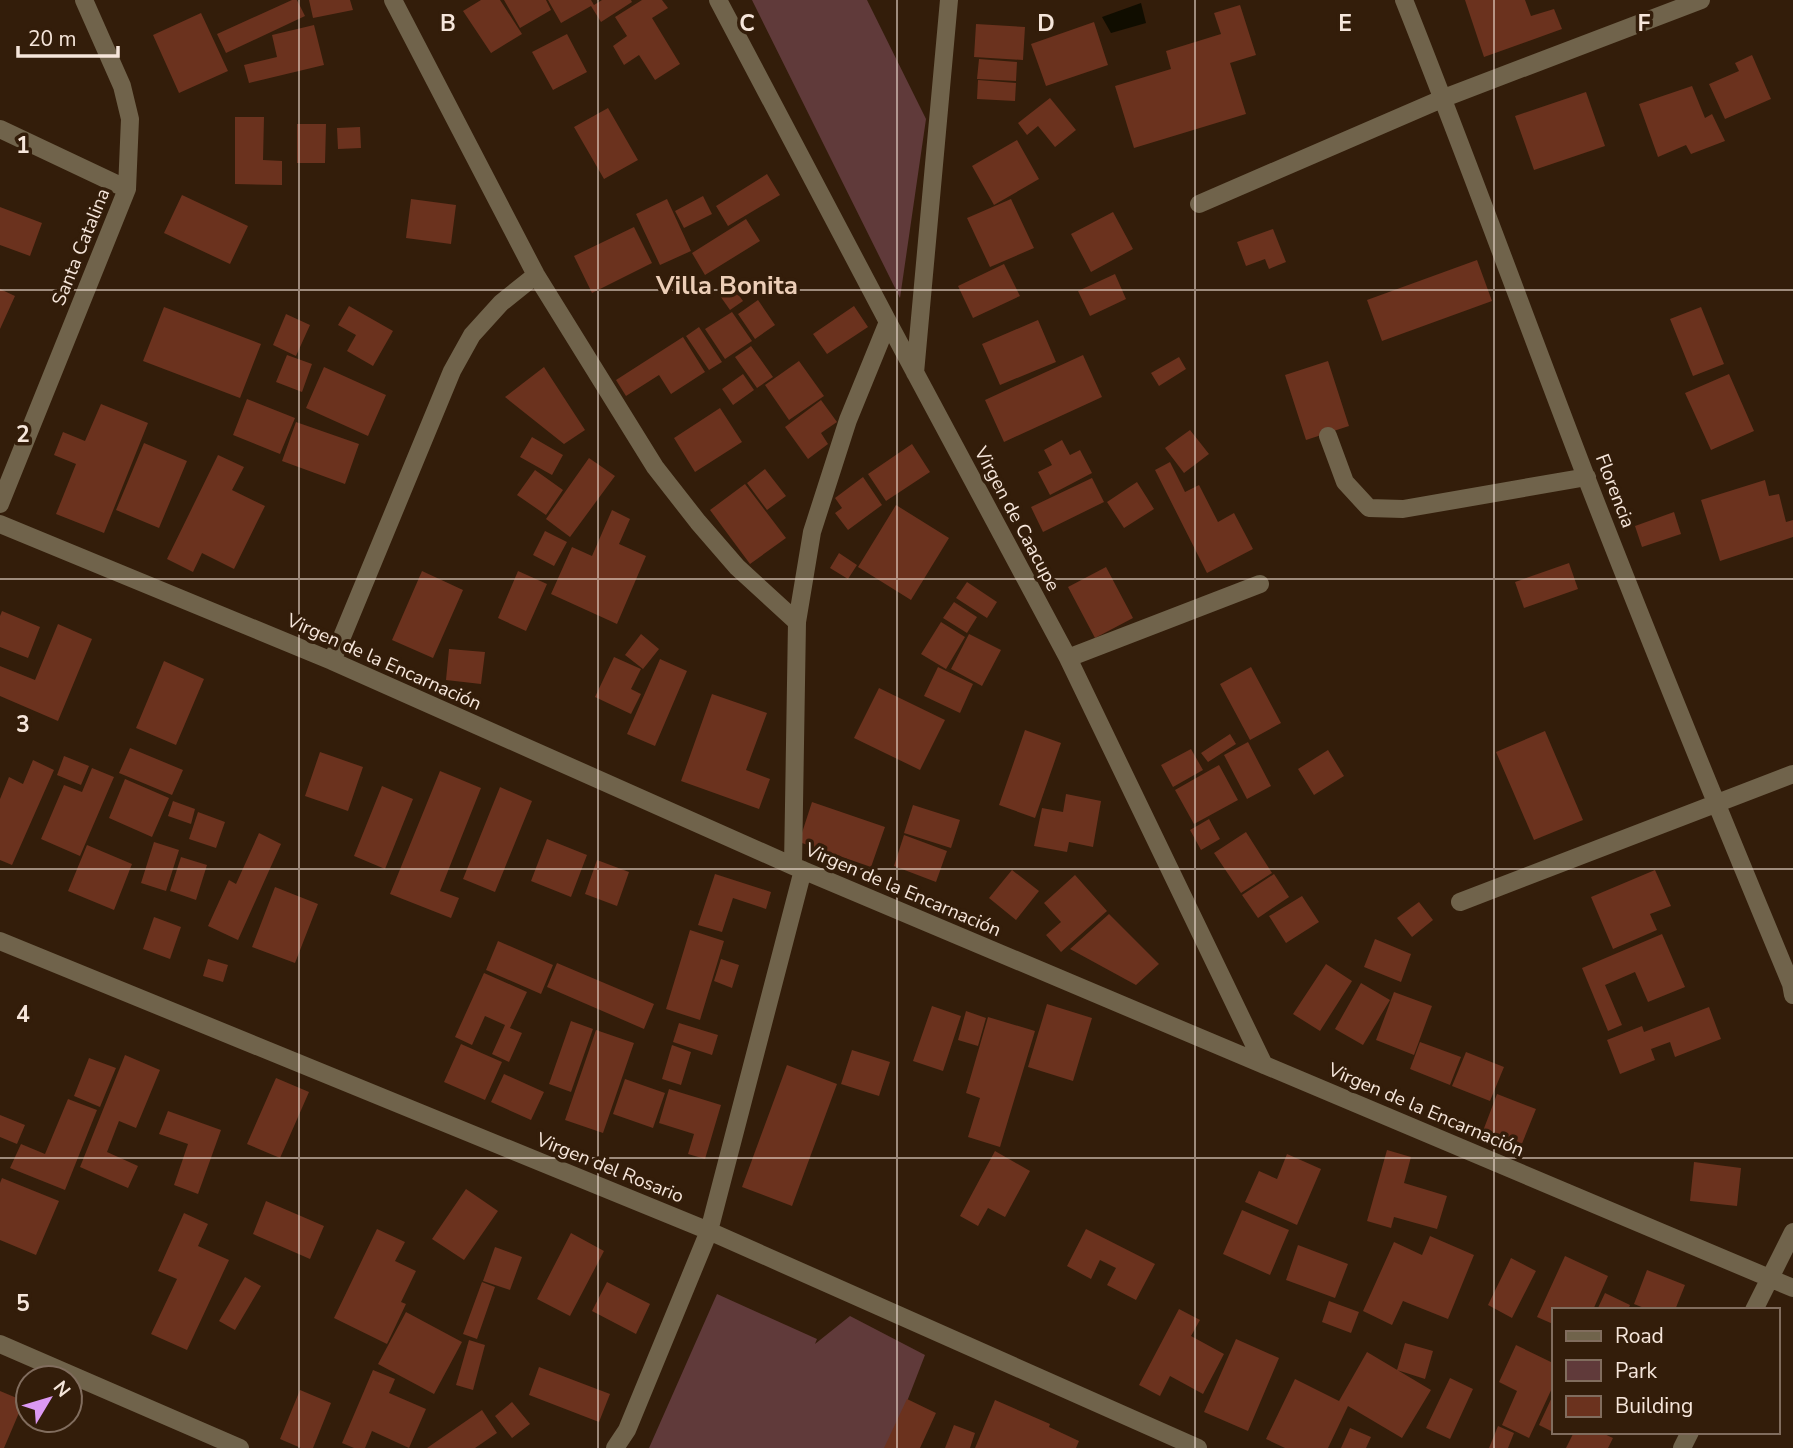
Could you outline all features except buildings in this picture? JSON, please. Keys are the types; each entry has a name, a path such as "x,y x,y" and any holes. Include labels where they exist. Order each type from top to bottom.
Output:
{"street":[{"name":"Santa Catalina","path":"0,504 127,189 130,119 122,86 84,0"},
{"path":"393,0 536,275 655,467 737,566 797,622"},
{"name":"Virgen de Caacupe","path":"718,0 1068,657 1264,1065"},
{"path":"915,373 949,0"},
{"name":"Florencia","path":"1404,0 1444,98 1587,477 1791,984 1793,995"},
{"path":"1199,204 1444,98 1701,0"},
{"path":"0,129 127,189"},
{"path":"332,661 452,371 479,327 501,303 536,275"},
{"path":"615,1448 627,1430 709,1231 798,868 797,622 812,532 848,420 888,322"},
{"path":"1328,436 1345,482 1370,508 1403,509 1587,477"},
{"name":"Virgen de la Encarnación","path":"0,524 332,661 798,868 1793,1288"},
{"path":"1068,657 1261,584"},
{"path":"1460,902 1793,774"},
{"name":"Virgen del Rosario","path":"0,941 709,1231 1199,1448"},
{"path":"1755,1308 1793,1233"},
{"path":"0,1344 240,1448"}],"green space":[{"path":"752,0 867,0 926,119 900,298"},
{"path":"717,1294 817,1339 815,1344 850,1316 925,1355 889,1448 649,1448"}],"shaded area":[{"path":"1141,3 1146,23 1111,33 1102,17"}],"district":[{"name":"Villa Bonita","path":"727,285"}]}
